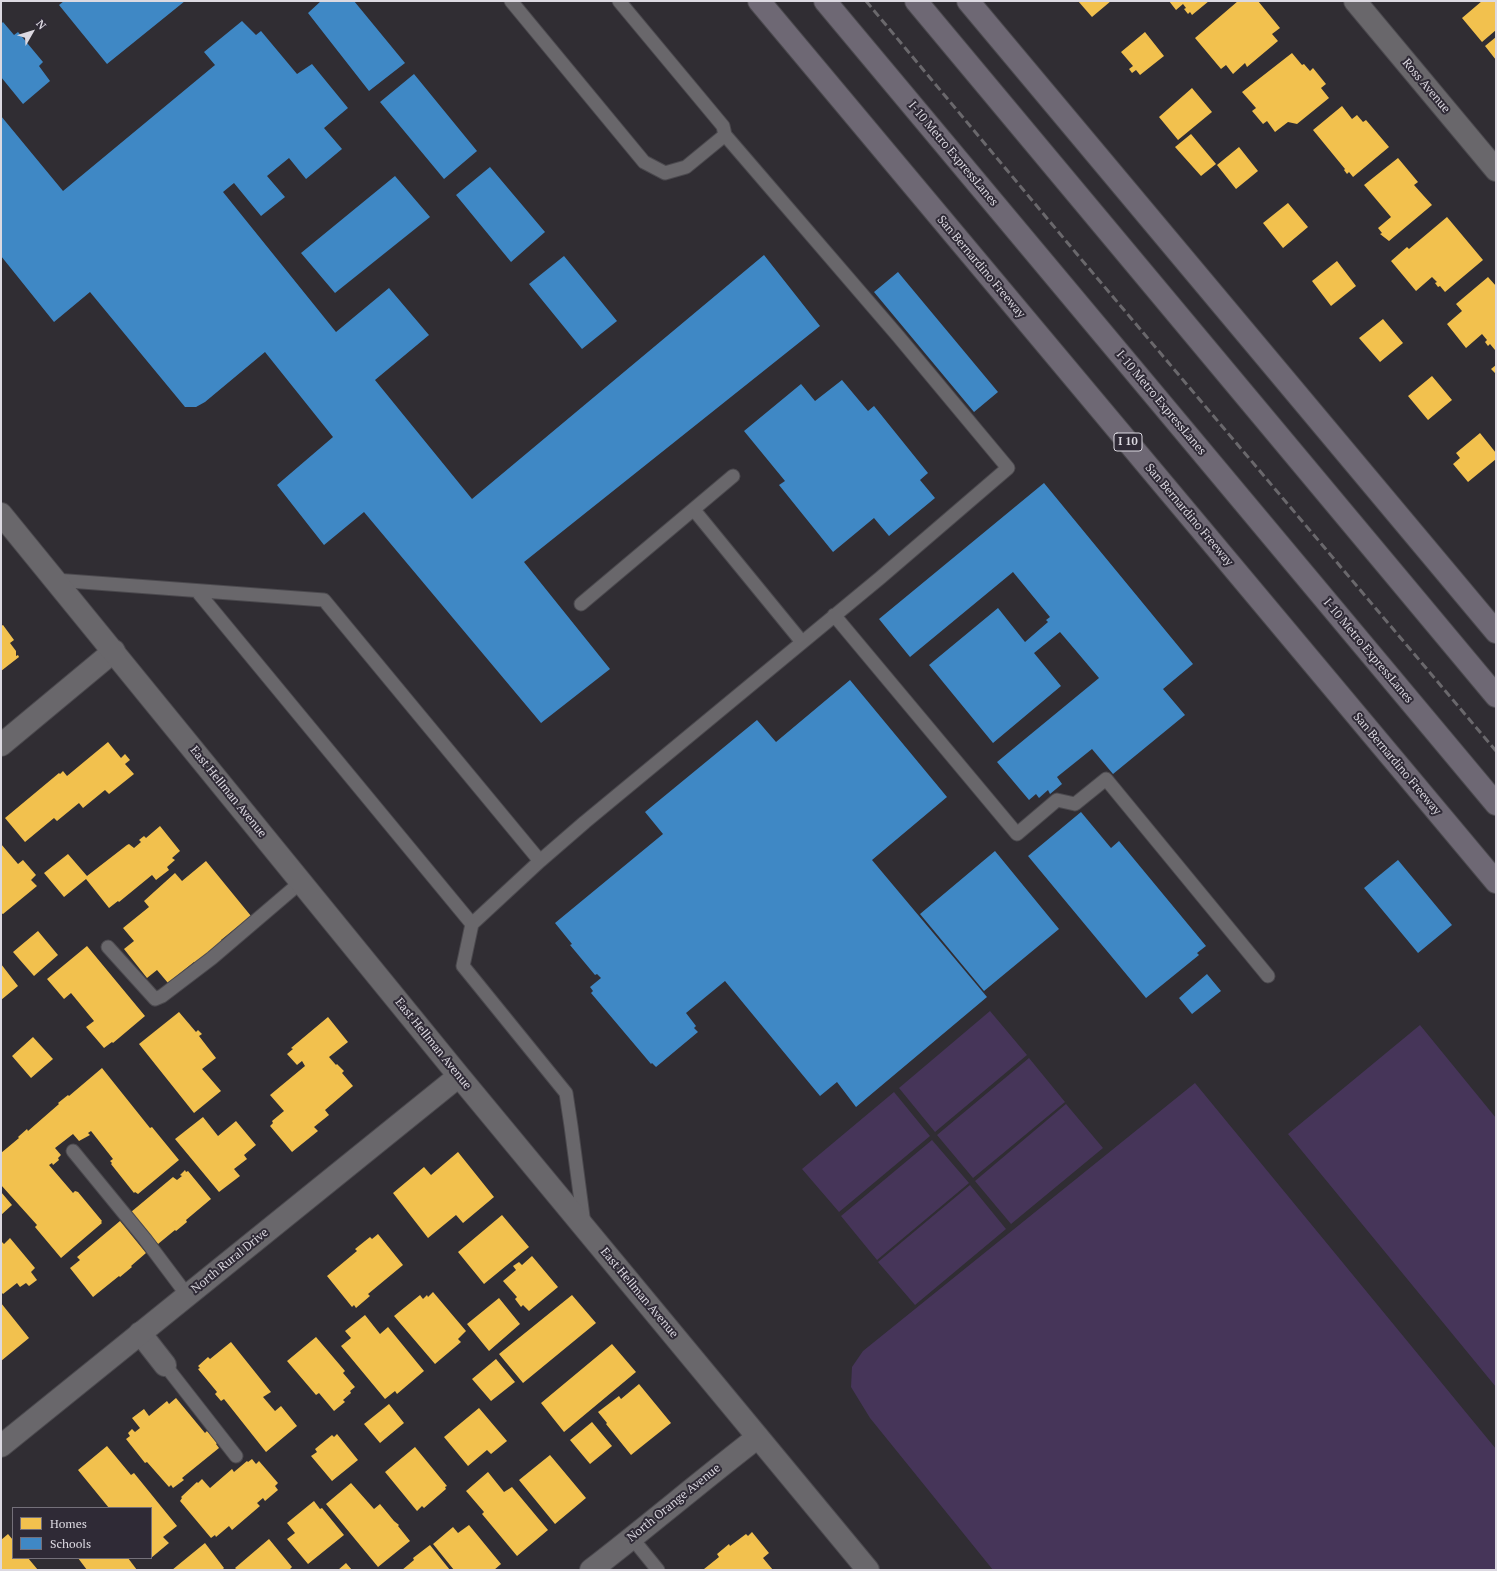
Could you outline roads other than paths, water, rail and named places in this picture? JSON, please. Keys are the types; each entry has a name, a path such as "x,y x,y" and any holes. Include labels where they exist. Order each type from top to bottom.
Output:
{"highway":[{"name":"San Bernardino Freeway","path":"759,1 1496,882"},
{"name":"I-10 Metro ExpressLanes","path":"825,1 1496,804"},
{"path":"916,1 1496,696"},
{"path":"968,1 1496,632"}],"street":[{"name":"Ross Avenue","path":"1355,1 1496,170"},
{"name":"East Hellman Avenue","path":"1,514 459,1076 868,1570"},
{"path":"1,745 114,651"},
{"name":"North Rural Drive","path":"1,1446 459,1076"},
{"path":"140,1333 165,1365"},
{"name":"North Orange Avenue","path":"591,1570 717,1468 758,1437"}],"lane":[{"path":"511,1 644,162 664,173 686,167 725,135"},
{"path":"584,1228 566,1093 463,966 472,924 540,861 585,822 802,642 1008,468 898,336 725,135 723,126 619,1"},
{"path":"581,604 733,476"},
{"path":"694,510 802,642"},
{"path":"55,580 324,600 540,861"},
{"path":"196,591 472,924"},
{"path":"834,615 1017,834 1057,800 1075,804 1106,779 1268,976"},
{"path":"108,947 155,999 162,996 212,958 301,882"},
{"path":"73,1152 145,1239 187,1295"},
{"path":"165,1365 236,1456"},
{"path":"632,1538 658,1570"}],"railway":[{"path":"866,1 1076,253 1496,751"}]}
